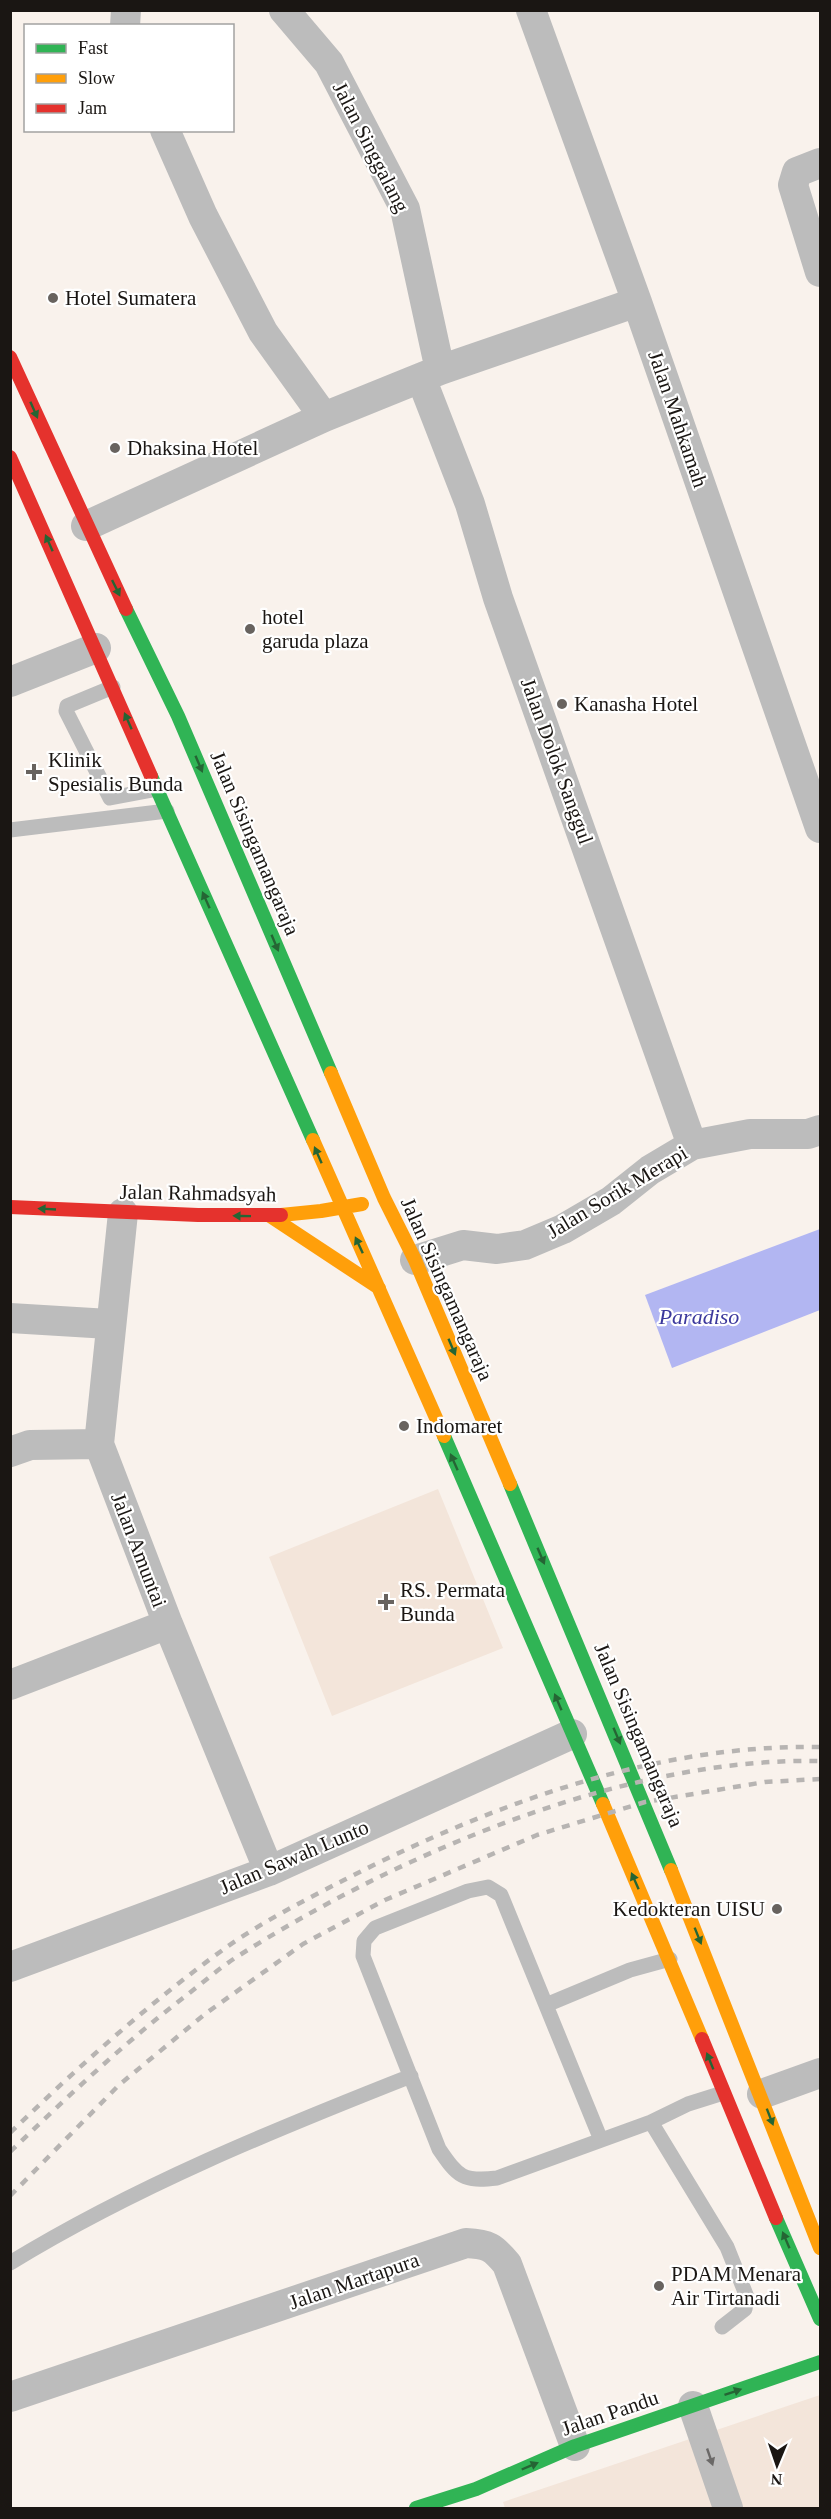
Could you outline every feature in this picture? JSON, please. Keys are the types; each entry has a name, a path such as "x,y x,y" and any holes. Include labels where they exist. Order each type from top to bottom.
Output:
{"main road":[{"name":"Jalan Sisingamangaraja","path":"10,357 86,526 178,716 384,1198 416,1260 473,1413 645,1802 762,2094 820,2248"},
{"path":"10,457 342,1209 443,1423 572,1734 670,1959 723,2093 818,2317"},
{"name":"Jalan Rahmadsyah","path":"10,1207 123,1213 270,1216 342,1209 384,1198"},
{"path":"270,1216 380,1289"},
{"name":"Jalan Pandu","path":"416,2508 479,2499 575,2446 820,2362"}],"street":[{"name":"Jalan Singgalang","path":"284,10 329,63 405,209 430,374"},
{"name":"Jalan Mahkamah","path":"531,10 638,302 820,828"},
{"path":"166,132 203,216 263,332 324,417"},
{"path":"820,163 797,172 793,184 820,272"},
{"path":"86,526 324,417 430,374 638,302"},
{"name":"Jalan Dolok Sanggul","path":"430,374 498,597 692,1145"},
{"path":"10,682 96,648"},
{"name":"Jalan Sorik Merapi","path":"416,1260 463,1245 497,1249 525,1245 563,1228 610,1201 651,1170 692,1145 750,1134 808,1134 820,1130"},
{"name":"Jalan Amuntai","path":"123,1213 99,1444 168,1624 269,1871"},
{"path":"10,1318 110,1324"},
{"path":"17,1447 99,1444"},
{"path":"10,1685 168,1624"},
{"name":"Jalan Sawah Lunto","path":"10,1967 269,1871 572,1734"},
{"path":"762,2094 820,2073"},
{"name":"Jalan Martapura","path":"10,2397 466,2243 480,2243 494,2248 507,2264 575,2446"},
{"path":"693,2406 728,2508"}],"lane":[{"path":"113,687 67,706 66,711 110,798 158,789"},
{"path":"10,830 167,811"},
{"path":"601,2140 501,1895 488,1887 468,1891 375,1928 364,1941 363,1956 439,2149 461,2175 474,2181 497,2178 651,2122 688,2104 723,2093"},
{"path":"546,2005 630,1970 670,1959"},
{"path":"10,2263 44,2242 181,2173 287,2125 411,2076"},
{"path":"651,2122 727,2247 747,2297 745,2309 722,2327"}],"shaded area":[{"name":"RS. Permata Bunda","path":"438,1489 503,1648 332,1716 269,1557"},
{"path":"820,2395 820,2508 505,2508 503,2502"}],"water":[{"name":"Paradiso","path":"820,1229 820,1310 672,1368 645,1295"}],"railway":[{"path":"10,2133 114,2037 224,1949 283,1912 400,1853 515,1804 574,1784 635,1768 696,1756 758,1749 820,1747"},
{"path":"10,2152 116,2053 222,1967 299,1920 368,1883 440,1849 515,1819 592,1794 669,1775 745,1764 820,1761"},
{"path":"10,2196 119,2085 205,2014 303,1944 385,1900 537,1835 645,1802 765,1782 820,1779"}],"traffic: fast":[{"path":"126,609 178,716 331,1073"},
{"path":"151,776 313,1140"},
{"path":"444,1436 603,1804"},
{"path":"510,1484 671,1870"},
{"path":"776,2218 820,2319"},
{"path":"416,2508 476,2489 575,2446 820,2362"}],"traffic: slow":[{"path":"331,1073 384,1198 415,1260 510,1484"},
{"path":"313,1140 444,1436"},
{"path":"281,1215 362,1204"},
{"path":"270,1216 379,1288"},
{"path":"603,1804 702,2039"},
{"path":"671,1870 820,2248"}],"traffic: jam":[{"path":"10,357 126,609"},
{"path":"10,457 151,776"},
{"path":"10,1207 198,1215 281,1215"},
{"path":"702,2039 776,2218"}],"place":[{"name":"Hotel Sumatera","path":"53,298"},
{"name":"Dhaksina Hotel","path":"115,448"},
{"name":"hotel garuda plaza","path":"250,629"},
{"name":"Kanasha Hotel","path":"562,704"},
{"name":"Klinik Spesialis Bunda","path":"34,772"},
{"name":"Indomaret","path":"404,1426"},
{"name":"RS. Permata Bunda","path":"386,1602"},
{"name":"Kedokteran UISU","path":"777,1909"},
{"name":"PDAM Menara Air Tirtanadi","path":"659,2286"}]}
